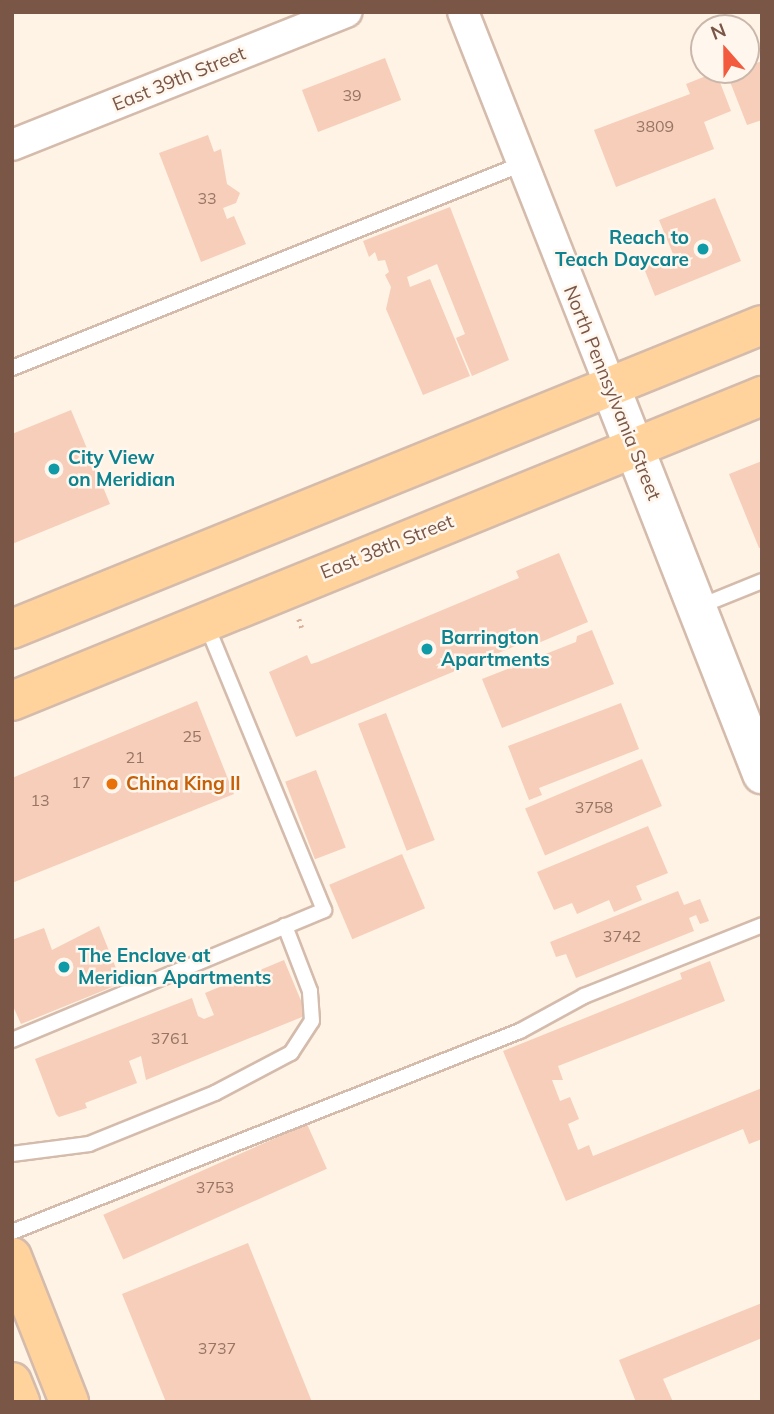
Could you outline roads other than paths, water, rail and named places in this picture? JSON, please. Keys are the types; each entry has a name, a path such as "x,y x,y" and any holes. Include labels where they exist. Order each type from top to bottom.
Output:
{"main road":[{"path":"12,629 762,325"},
{"name":"East 38th Street","path":"12,701 762,396"},
{"path":"12,1257 69,1402"},
{"path":"12,1382 20,1402"}],"street":[{"name":"East 39th Street","path":"12,145 346,12"},
{"name":"North Pennsylvania Street","path":"463,12 758,755"}],"lane":[{"path":"12,368 522,164"},
{"path":"697,607 762,581"},
{"path":"12,1040 324,910 206,622"},
{"path":"12,1232 520,1031 584,996 762,925"},
{"path":"12,1154 89,1144 215,1093 291,1053 312,1021 310,991 285,926"}],"place":[{"name":"Reach to Teach Daycare","path":"703,249"},
{"name":"City View on Meridian","path":"54,469"},
{"name":"Barrington Apartments","path":"427,649"},
{"name":"China King II","path":"112,784"},
{"name":"The Enclave at Meridian Apartments","path":"64,967"}]}
